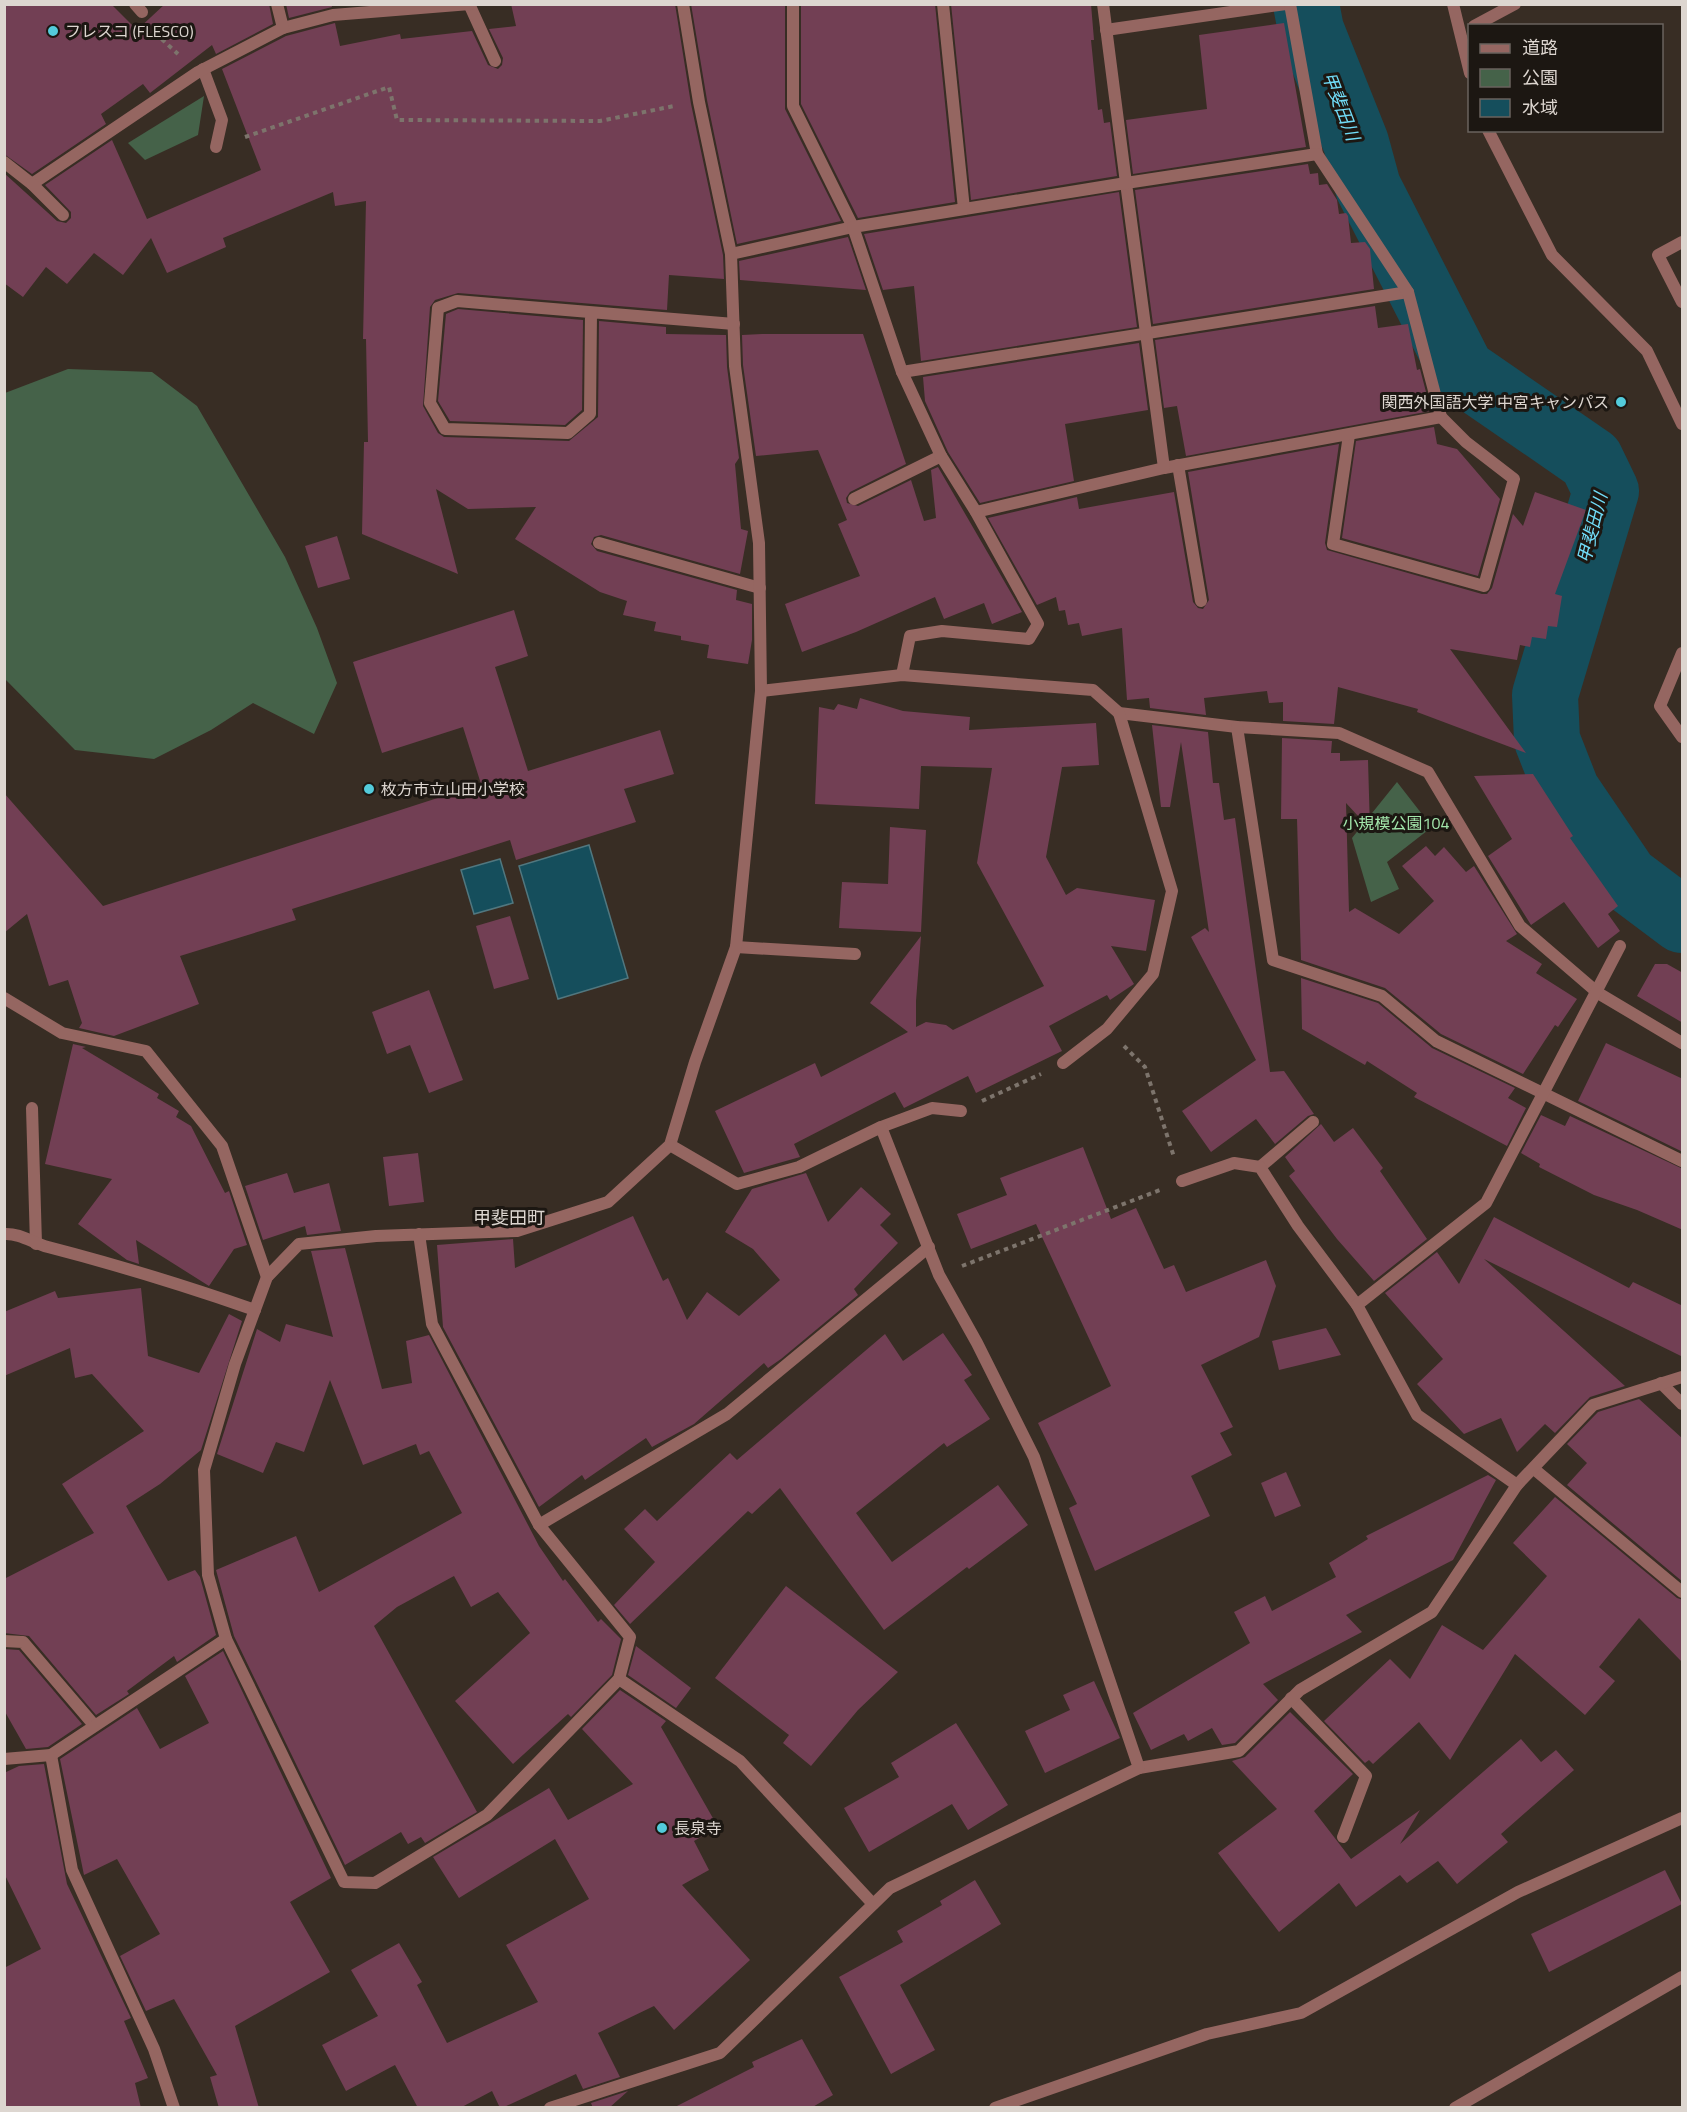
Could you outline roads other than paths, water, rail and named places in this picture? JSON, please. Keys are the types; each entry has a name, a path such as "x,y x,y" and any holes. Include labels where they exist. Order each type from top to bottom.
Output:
{"street":[{"path":"277,4 284,28"},
{"path":"418,1234 432,1324 539,1526 630,1637 619,1679 487,1815 375,1884 344,1882 226,1639 208,1575 204,1470 235,1364 267,1277 300,1244 376,1236 418,1234 517,1232 608,1202 670,1145 695,1062 736,947 761,691 759,543 735,366 731,254 699,102 683,4"},
{"path":"793,4 793,106 853,227 902,372 941,456 976,512 1038,624 1029,639 942,631 910,636 902,675"},
{"path":"943,4 964,209"},
{"path":"1103,4 1164,468"},
{"path":"1106,30 1288,4 1317,154 1408,292 1441,417 1466,442 1514,479 1484,586 1333,544 1349,435"},
{"path":"1454,4 1465,30 1468,56"},
{"path":"1478,24 1515,4"},
{"path":"32,184 200,71 284,28 333,15 470,5 495,61"},
{"path":"200,71 222,120 216,147"},
{"path":"1489,132 1552,255 1647,351 1683,424"},
{"path":"731,254 853,227 1317,154"},
{"path":"4,162 32,184 63,216"},
{"path":"1683,242 1658,255 1683,302"},
{"path":"902,372 1408,292"},
{"path":"591,313 590,414 568,433 445,429 430,403 438,308 457,301 734,324"},
{"path":"976,512 1178,465 1441,417"},
{"path":"854,499 941,456"},
{"path":"1178,465 1201,601"},
{"path":"599,543 759,588"},
{"path":"1683,652 1660,706 1683,737"},
{"path":"761,691 902,675 1093,690 1119,713 1172,891 1153,974 1107,1029 1063,1063"},
{"path":"1119,713 1237,728 1339,733 1428,772 1520,926 1598,993 1683,1043"},
{"path":"1237,728 1273,960 1382,996 1436,1041 1683,1161"},
{"path":"1357,1305 1486,1203 1598,993 1620,946"},
{"path":"736,947 855,954"},
{"path":"4,998 62,1033 146,1051 222,1146 267,1277"},
{"path":"32,1108 36,1244"},
{"path":"670,1145 737,1184 799,1167 881,1127 932,1108 961,1111"},
{"path":"1182,1181 1234,1164 1260,1167 1312,1122"},
{"path":"881,1127 939,1275 977,1343 1034,1457 1138,1768"},
{"path":"1260,1167 1298,1226 1357,1305 1417,1415 1517,1485"},
{"path":"4,1234 15,1233 36,1244 146,1272 255,1310"},
{"path":"539,1526 727,1414 928,1247"},
{"path":"550,2108 720,2053 890,1888 1138,1768 1239,1750 1300,1690 1432,1612 1517,1485 1593,1405 1683,1377"},
{"path":"1660,1383 1683,1404"},
{"path":"1534,1469 1683,1592"},
{"path":"4,1759 51,1755 226,1639"},
{"path":"4,1641 22,1642 94,1725"},
{"path":"619,1679 740,1761 873,1904"},
{"path":"1291,1698 1366,1776 1343,1837"},
{"path":"51,1755 72,1870 154,2049 174,2108"},
{"path":"995,2108 1208,2034 1301,2013 1518,1892 1683,1818"},
{"path":"1455,2108 1683,1977"}],"water":[{"path":"589,845 628,978 558,999 519,866"},
{"path":"500,859 513,903 474,914 461,870"}],"waterway":[{"name":"甲斐田川","path":"1306,4 1311,30 1356,143 1368,187 1462,371 1591,460 1606,491 1545,695 1547,740 1567,791 1626,878 1682,920"}],"place":[{"name":"フレスコ (FLESCO)","path":"53,31"},
{"name":"関西外国語大学 中宮キャンパス","path":"1621,402"},
{"name":"枚方市立山田小学校","path":"369,789"},
{"name":"長泉寺","path":"662,1828"}],"district":[{"name":"甲斐田町","path":"509,1217"}],"park label":[{"name":"小規模公園104","path":"1396,823"}]}
